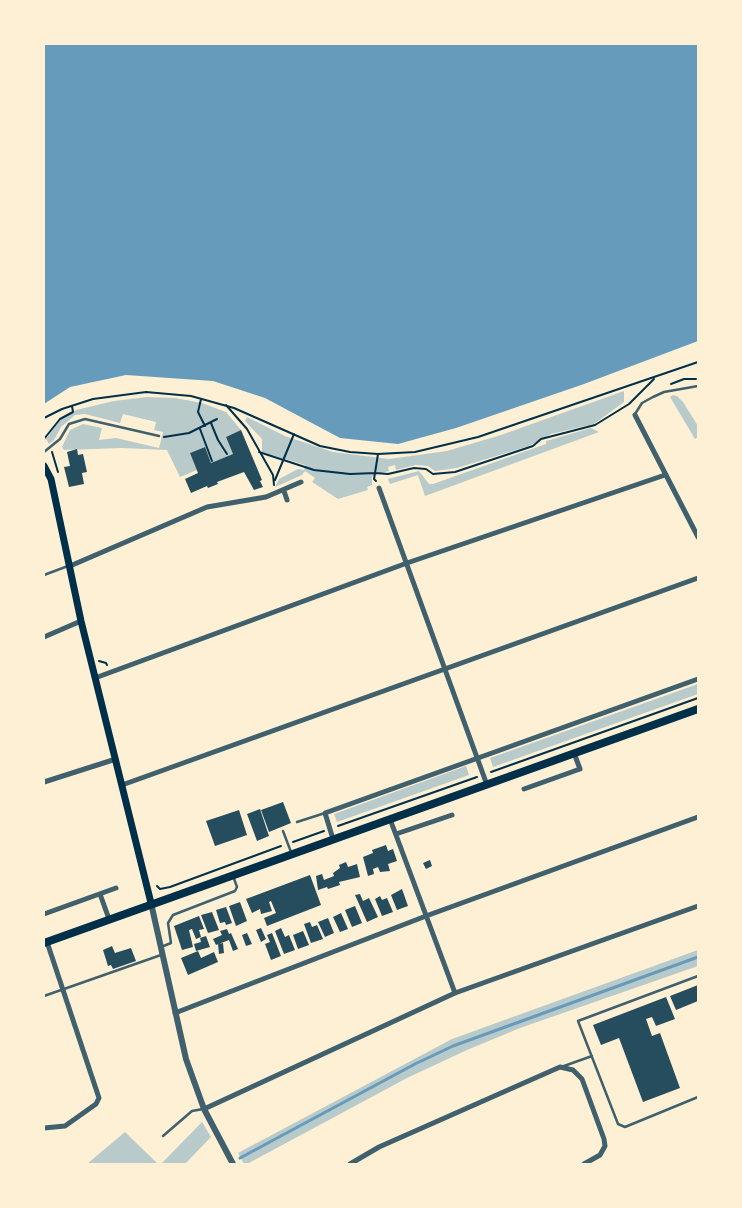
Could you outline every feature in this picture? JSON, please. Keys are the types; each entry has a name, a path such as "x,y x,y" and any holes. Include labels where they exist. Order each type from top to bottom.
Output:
{"main road":[{"path":"44,466 51,479 81,621 151,903"},
{"path":"46,942 698,709"}],"street":[{"path":"635,415 698,537"},
{"path":"95,678 407,563 665,475"},
{"path":"70,566 207,507 284,492 300,482"},
{"path":"379,488 487,784"},
{"path":"284,492 287,500"},
{"path":"122,785 698,578"},
{"path":"44,638 81,621"},
{"path":"334,839 324,813 698,679"},
{"path":"524,789 580,770 574,753"},
{"path":"44,782 116,759"},
{"path":"396,834 452,815"},
{"path":"175,1013 426,916 698,817"},
{"path":"390,819 455,993"},
{"path":"44,914 116,888"},
{"path":"100,894 109,919"},
{"path":"151,903 186,1059 204,1109 233,1164"},
{"path":"204,1109 455,993 698,906"},
{"path":"44,1128 65,1126 96,1104 99,1098 64,989 46,942"},
{"path":"350,1164 379,1147 560,1067 568,1068 579,1074 588,1094 605,1146 600,1155 584,1164"}],"lane":[{"path":"635,415 637,408 653,397 664,392 698,386"},
{"path":"44,452 60,439 69,424 85,419 159,436"},
{"path":"44,575 70,566"},
{"path":"297,822 324,813"},
{"path":"283,830 292,853"},
{"path":"160,947 171,943 168,923 173,915 235,891 237,887 232,874"},
{"path":"44,996 162,954"},
{"path":"698,976 578,1021 618,1124 624,1126 698,1097"},
{"path":"560,1067 592,1056"},
{"path":"164,1136 192,1111 204,1109"}],"path":[{"path":"44,418 93,399 146,392 191,396 226,406 320,446 350,452 378,454 415,452 478,437 698,362"},
{"path":"259,452 314,470 350,474 388,474 422,468 433,474 455,472 533,446 542,439 595,425 629,404 656,377"},
{"path":"202,399 198,412 205,426"},
{"path":"44,439 60,419 73,412 72,406"},
{"path":"226,406 247,429 273,475 274,482"},
{"path":"159,436 181,436 200,430 217,419"},
{"path":"211,423 218,440 227,454"},
{"path":"200,430 212,461"},
{"path":"272,495 274,482 294,434"},
{"path":"50,449 54,454 59,479"},
{"path":"375,473 378,454"},
{"path":"99,661 106,663 109,673"},
{"path":"155,885 160,889 170,887 698,698"}],"shaded area":[{"path":"624,391 624,402 594,424 551,434 529,446 457,468 435,471 428,466 416,465 396,470 395,465 388,467 389,471 372,476 372,485 367,487 368,490 338,499 312,482 315,478 305,471 302,475 275,487 279,479 298,469 304,470 305,465 262,452 262,439 245,421 247,417 285,436 333,452 389,459 447,451 501,435"},
{"path":"673,395 683,402 698,426 698,437 695,439 670,397"},
{"path":"147,397 175,398 202,403 226,412 241,430 226,437 233,454 211,463 205,447 190,453 197,470 180,477 167,450 122,448 64,450 62,447 70,430 83,424 102,428 99,440 116,438 159,448 163,432 154,430 156,422 123,414 120,423 85,414 75,415 61,427 54,440 49,444 46,439 60,420 76,410 114,401"},
{"path":"591,428 599,432 425,496 418,475 390,484 388,479 419,471 429,484 433,484 546,444 546,441"},
{"path":"698,684 698,694 493,767 490,758"},
{"path":"466,766 469,775 337,822 334,814"},
{"path":"698,950 698,966 520,1028 467,1050 407,1078 247,1164 244,1164 238,1153 452,1039"},
{"path":"202,1122 211,1137 185,1164 161,1164"},
{"path":"125,1132 158,1164 87,1164"}],"water":[{"path":"44,44 698,44 698,341 584,384 456,428 398,444 340,438 265,398 213,381 126,375 70,387 44,404"}],"building":[{"path":"241,430 262,480 260,481 263,487 254,490 244,472 217,482 218,484 208,488 207,486 191,493 185,479 198,473 190,453 205,447 211,463 233,454 226,437"},
{"path":"77,449 78,455 83,454 87,472 82,473 84,484 69,487 64,467 70,466 67,452"},
{"path":"283,802 291,823 269,832 261,810"},
{"path":"260,809 269,836 257,841 247,814"},
{"path":"239,810 247,835 215,846 206,821"},
{"path":"386,845 388,851 393,849 397,861 388,864 390,871 380,872 378,867 373,869 374,874 368,876 363,857 373,853 372,850"},
{"path":"430,860 432,866 426,869 423,863"},
{"path":"346,862 348,867 357,864 360,877 339,882 340,885 328,889 327,887 318,890 316,876 322,874 324,880 334,876 333,873 340,868 339,865"},
{"path":"310,875 321,905 267,926 264,918 276,913 271,901 269,902 272,911 261,914 260,909 252,913 246,899"},
{"path":"402,889 408,906 397,910 391,895"},
{"path":"360,894 363,901 369,898 378,917 367,922 355,895"},
{"path":"380,896 382,900 387,898 393,912 382,916 375,899"},
{"path":"240,902 247,921 236,926 229,906"},
{"path":"355,906 362,923 352,927 345,910"},
{"path":"226,907 232,923 226,925 225,922 220,923 216,910"},
{"path":"212,912 219,930 208,933 201,915"},
{"path":"341,913 348,929 340,932 333,917"},
{"path":"199,916 204,929 199,930 201,937 196,939 192,929 189,930 193,947 182,950 174,926"},
{"path":"328,918 334,933 325,937 318,922"},
{"path":"310,922 312,927 317,925 323,939 311,943 304,924"},
{"path":"261,928 266,939 261,942 256,930"},
{"path":"281,928 285,937 289,935 295,950 284,954 275,931"},
{"path":"227,929 229,934 231,933 238,949 233,951 229,940 216,945 213,939 222,935 220,931"},
{"path":"303,931 309,945 298,949 293,935"},
{"path":"247,933 252,944 246,946 242,935"},
{"path":"272,933 281,956 271,960 265,944 270,942 267,935"},
{"path":"206,936 210,947 196,951 194,944 201,942 200,938"},
{"path":"223,943 224,953 219,954 218,944"},
{"path":"112,946 115,953 131,948 136,961 113,969 111,965 108,966 103,950"},
{"path":"198,951 201,958 214,952 218,962 188,975 181,958"},
{"path":"698,985 698,1001 676,1010 670,996"},
{"path":"666,997 675,1019 656,1026 652,1017 646,1019 652,1036 660,1033 680,1088 643,1102 619,1038 601,1045 593,1025"}],"waterway":[{"path":"240,1158 415,1064 453,1046 698,957"}]}
